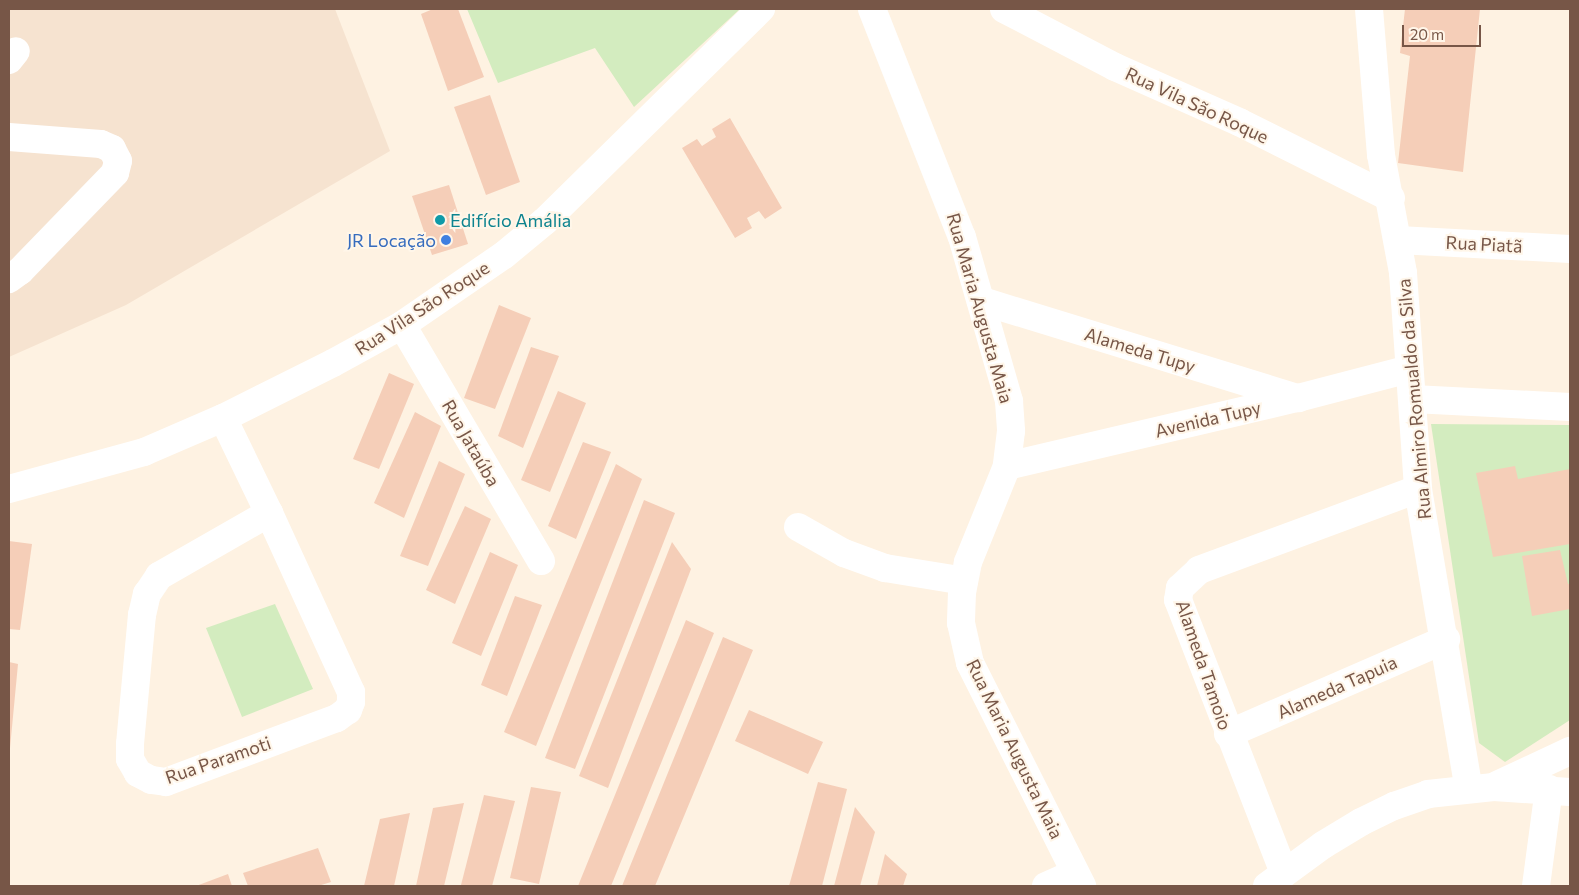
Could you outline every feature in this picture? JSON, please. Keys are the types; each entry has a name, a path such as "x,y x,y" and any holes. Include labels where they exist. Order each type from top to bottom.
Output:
{"street":[{"name":"Rua Vila São Roque","path":"9,490 144,452 223,418 333,363 402,325 472,278 545,221 761,9"},
{"name":"Rua Maria Augusta Maia","path":"872,9 934,160 982,301 1009,401 1011,431 1007,466 968,562 964,581 961,623 970,663 1079,880"},
{"name":"Rua Vila São Roque","path":"1004,9 1115,68 1239,122 1391,198"},
{"name":"Rua Almiro Romualdo da Silva","path":"1369,9 1381,155 1398,240 1413,398 1418,489 1446,639 1482,788"},
{"path":"9,53 16,51 9,60"},
{"path":"9,137 101,144 112,150 118,160 115,173 9,279"},
{"name":"Rua Piatã","path":"1398,240 1570,249"},
{"name":"Alameda Tupy","path":"982,301 1298,398"},
{"name":"Rua Jataúba","path":"402,325 541,561"},
{"name":"Avenida Tupy","path":"1007,466 1298,398 1409,369"},
{"path":"1413,398 1570,407"},
{"name":"Rua Paramoti","path":"223,418 268,513 351,692 348,710 336,718 166,782 151,780 138,773 130,759 142,615 147,594 159,576 268,513"},
{"name":"Alameda Tamoio","path":"1276,880 1228,734 1178,600 1180,588 1198,570 1418,489"},
{"path":"798,526 844,553 885,568 964,581"},
{"name":"Alameda Tapuia","path":"1228,734 1446,639"},
{"path":"1482,788 1570,750"},
{"path":"1276,880 1323,845 1394,806 1428,794 1482,788 1560,790 1536,886"},
{"path":"1046,886 1079,880"}],"shaded area":[{"path":"9,9 335,9 390,151 126,305 9,357"}],"green space":[{"path":"467,9 740,9 634,107 595,48 498,83"},
{"path":"1431,424 1570,425 1570,720 1505,762 1479,743"},
{"path":"275,604 313,689 242,717 206,628"}],"building":[{"path":"433,9 458,9 484,77 448,91 421,14"},
{"path":"1405,9 1480,9 1463,172 1398,163 1410,56 1400,53"},
{"path":"490,95 520,182 486,195 454,107"},
{"path":"730,118 782,208 765,219 759,211 747,218 752,228 735,238 682,148 697,139 702,146 716,137 712,129"},
{"name":"Edifício Amália","path":"449,185 468,244 432,255 412,196"},
{"path":"499,305 531,318 495,409 464,398"},
{"path":"531,347 559,356 523,448 498,436"},
{"path":"389,373 414,384 379,469 353,459"},
{"path":"558,391 586,403 550,492 521,480"},
{"path":"415,412 441,426 404,518 374,503"},
{"path":"583,442 611,452 576,539 548,526"},
{"path":"439,461 465,474 428,566 400,556"},
{"path":"616,464 642,479 536,746 504,732"},
{"path":"1515,466 1518,479 1570,469 1570,544 1493,557 1476,473"},
{"path":"644,500 675,513 575,769 545,758"},
{"path":"465,506 491,519 455,604 426,590"},
{"path":"9,541 32,544 20,630 9,629"},
{"path":"672,542 691,569 608,788 579,776"},
{"path":"1560,550 1568,584 1570,584 1570,609 1532,616 1522,556"},
{"path":"490,552 518,565 481,656 452,643"},
{"path":"515,596 542,605 507,696 481,685"},
{"path":"686,620 714,633 611,886 578,886"},
{"path":"723,637 753,650 655,886 622,886"},
{"path":"9,662 18,664 10,748 9,748"},
{"path":"749,710 823,742 808,774 735,741"},
{"path":"818,782 847,789 822,886 789,886"},
{"path":"531,787 561,792 539,884 510,878"},
{"path":"484,795 515,801 492,886 461,885"},
{"path":"464,803 444,886 416,886 433,808"},
{"path":"855,807 875,832 860,886 834,886"},
{"path":"410,813 394,886 364,886 380,819"},
{"path":"318,848 331,882 318,886 248,886 243,873"},
{"path":"885,854 907,874 903,886 877,886"},
{"path":"228,874 232,886 196,886"}],"place":[{"name":"Edifício Amália","path":"440,220"},
{"name":"JR Locação","path":"446,240"}]}
